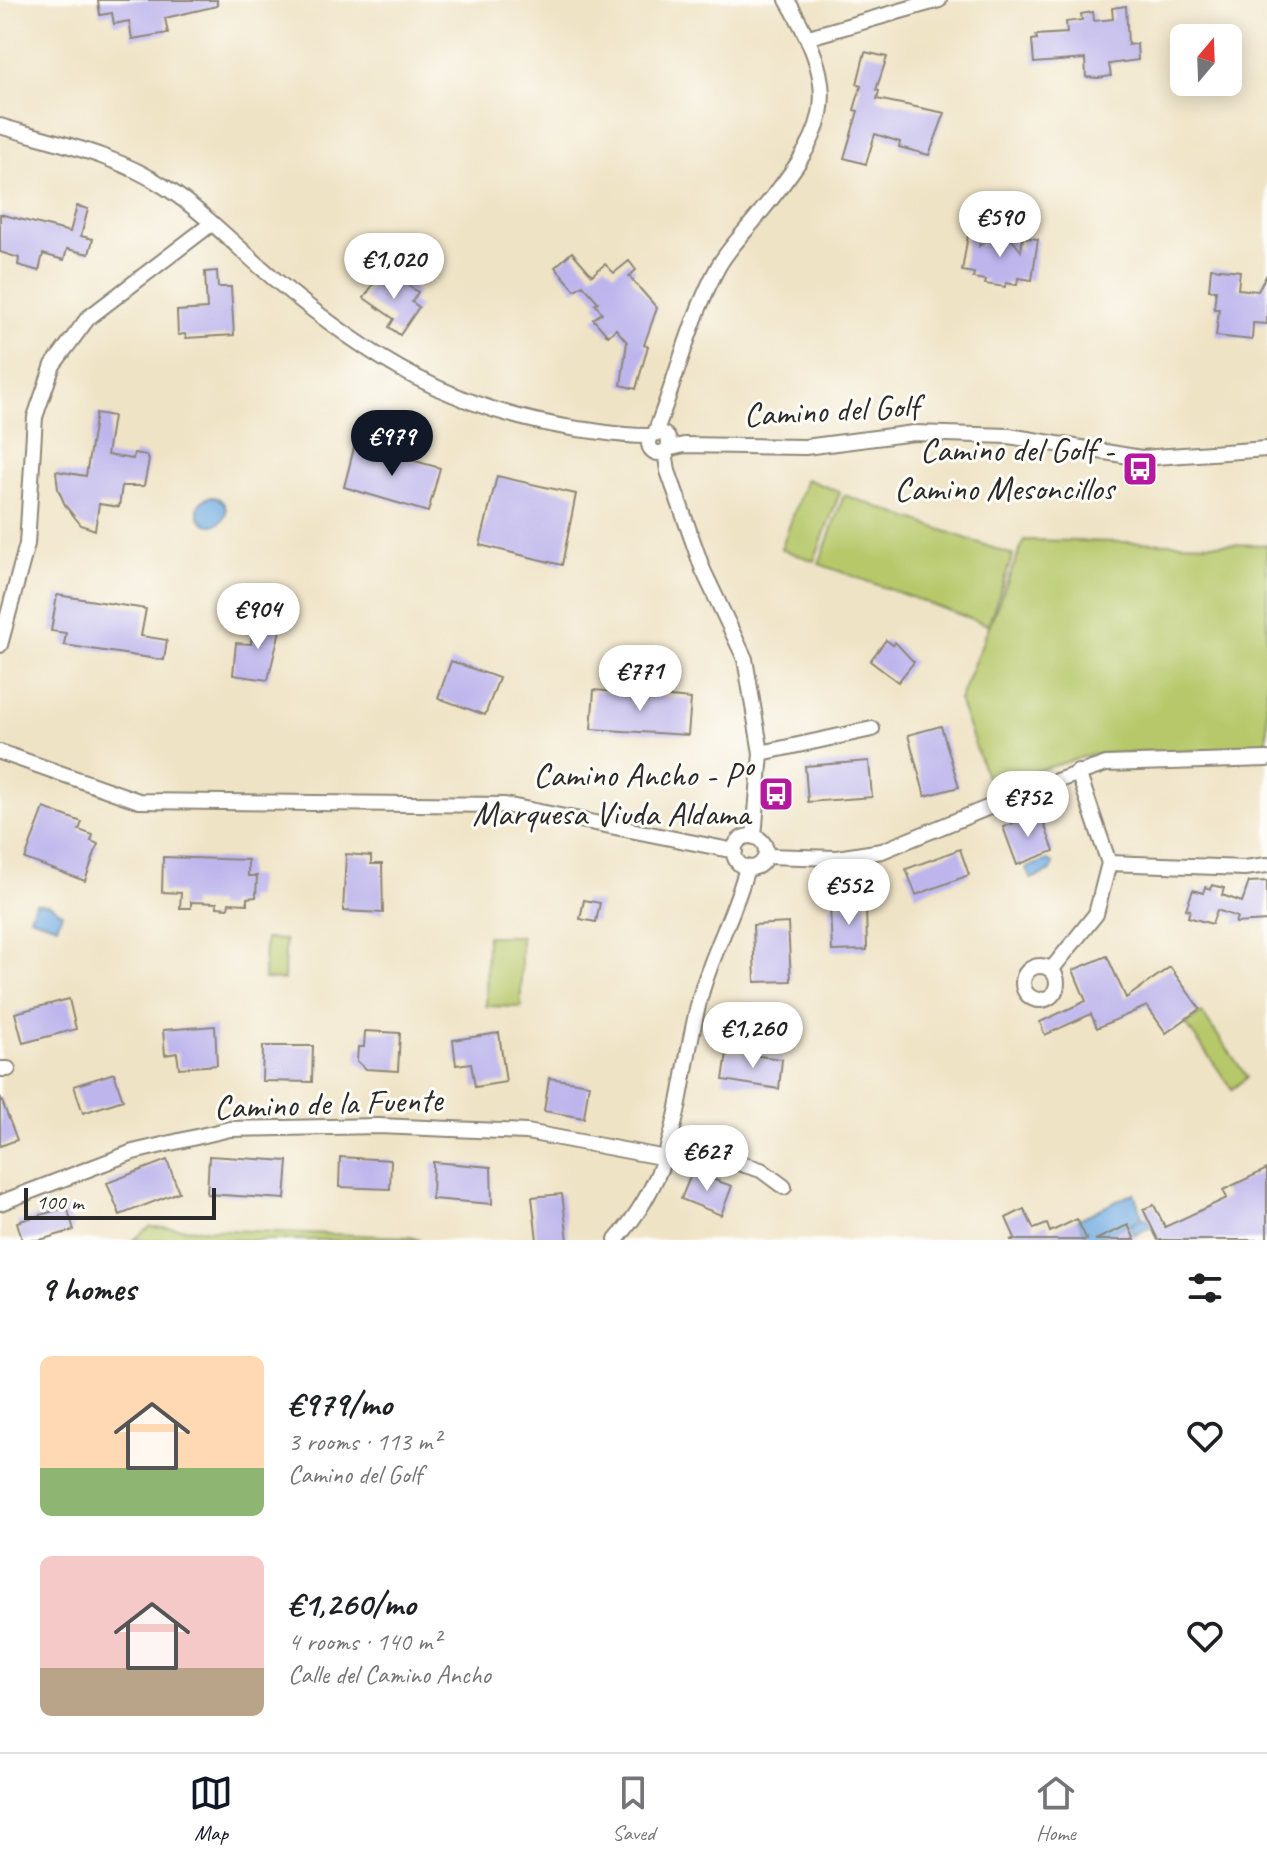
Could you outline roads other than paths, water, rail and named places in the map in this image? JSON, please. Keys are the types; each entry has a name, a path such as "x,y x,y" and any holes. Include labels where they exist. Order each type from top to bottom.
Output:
{"street":[{"path":"754,837 761,753 745,659 703,570 659,442 666,406 700,301 723,259 791,175 814,134 822,103 821,73 809,37 787,0"},
{"path":"809,37 939,0"},
{"path":"0,126 126,165 166,187 327,320 407,375 455,397 533,422 659,442"},
{"path":"0,645 27,544 35,417 53,365 88,318 211,224"},
{"name":"Camino del Golf","path":"659,442 805,447 914,433 1009,436 1141,458 1267,449"},
{"path":"761,753 872,729"},
{"path":"0,752 139,801 505,805 735,851"},
{"path":"766,856 764,844 754,837 739,841 735,851 738,861 747,867 757,866 766,856 837,858 882,851 1078,772 1106,764 1267,759"},
{"path":"1051,970 1096,914 1109,863 1078,772"},
{"path":"1109,863 1244,868 1267,865"},
{"path":"616,1240 650,1192 669,1150 701,995 747,867"},
{"name":"Camino de la Fuente","path":"0,1203 133,1152 230,1129 378,1126 527,1132 669,1150 761,1170 784,1187"}],"water":[{"path":"212,497 222,501 226,511 222,521 212,525 202,521 198,511 202,501"},
{"path":"1048,860 1053,863 1051,871 1031,879 1026,868"},
{"path":"35,903 50,905 62,913 57,926 30,917"},
{"path":"1134,1193 1143,1219 1147,1218 1151,1227 1133,1235 1129,1226 1141,1219 1095,1240 1087,1240 1077,1220"}],"place":[{"name":"Camino del Golf - Camino Mesoncillos","path":"1140,469"},
{"name":"Camino Ancho - Pº Marquesa Viuda Aldama","path":"776,794"}]}
